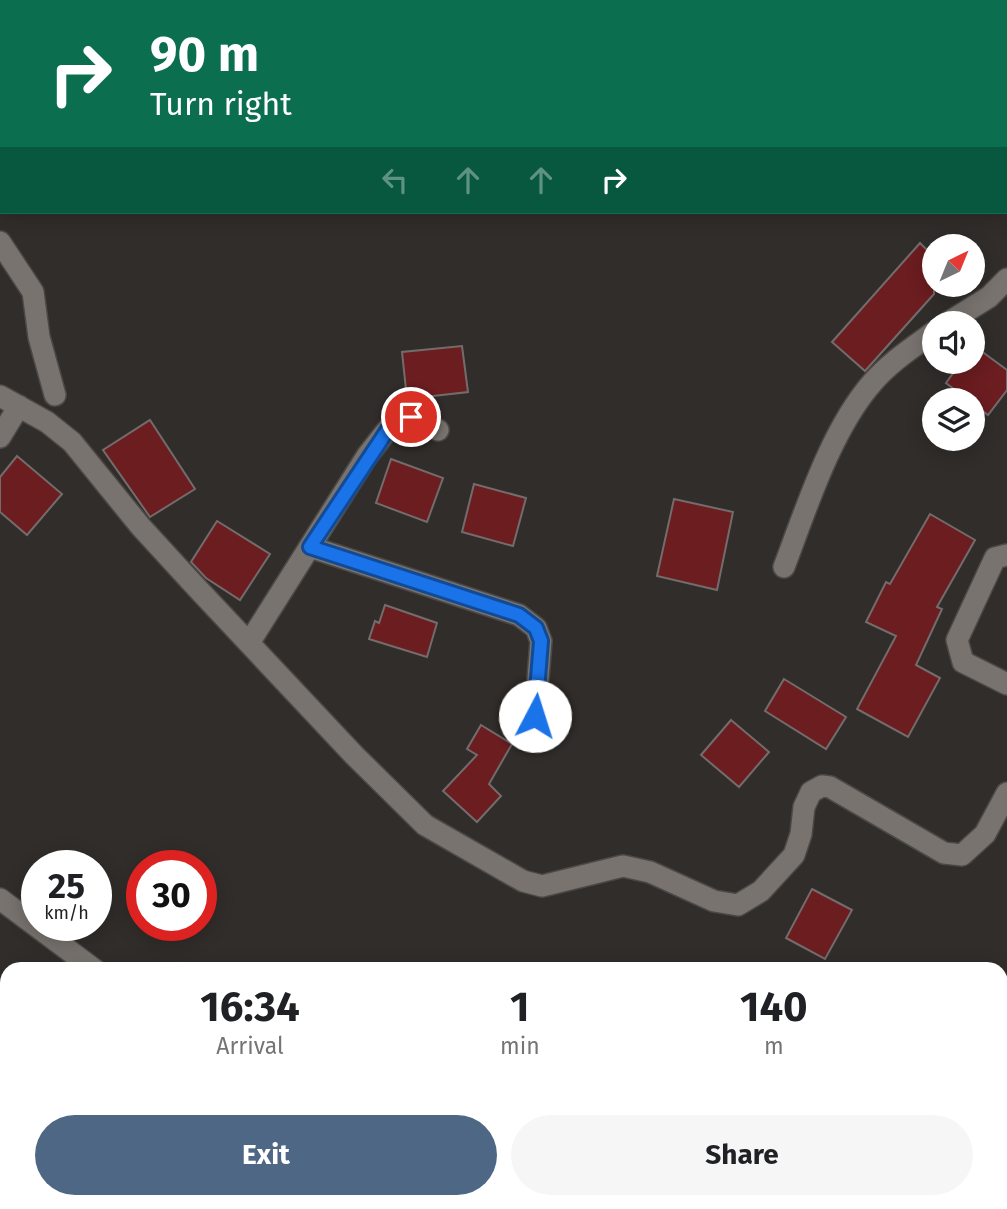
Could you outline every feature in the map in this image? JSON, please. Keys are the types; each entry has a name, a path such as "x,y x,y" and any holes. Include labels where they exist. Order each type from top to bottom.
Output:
{"street":[{"path":"0,242 33,292 39,337 55,395"},
{"path":"967,311 989,297 1007,279"},
{"path":"784,567 797,528 845,421 887,366 922,341"},
{"path":"0,396 72,442 141,527 354,755 425,825 523,881 542,886 623,866 650,872 714,901 737,905 761,891 793,855 800,834 804,807 816,788 830,787 916,839 944,853 962,855 985,834 1007,793"},
{"path":"0,437 19,406"},
{"path":"249,643 389,428 411,417 438,429"},
{"path":"310,547 519,615 536,628 541,641 535,716"},
{"path":"1007,555 995,558 957,640 963,662 1007,684"},
{"path":"0,899 84,962"}],"building":[{"path":"920,243 922,298 930,298 865,371 832,342"},
{"path":"462,346 468,392 407,399 402,352"},
{"path":"985,354 1007,370 1007,390 988,415 985,413 985,388 953,388 946,383 952,374 985,374"},
{"path":"150,420 195,489 150,517 103,450"},
{"path":"17,456 62,494 27,535 0,512 0,477"},
{"path":"391,459 443,478 427,522 376,503"},
{"path":"474,484 526,498 513,546 462,532"},
{"path":"674,499 733,512 717,590 657,576"},
{"path":"930,514 975,540 937,607 942,609 916,665 940,678 908,737 857,709 896,636 866,622 886,582 890,584"},
{"path":"217,521 270,554 240,600 206,578 191,562"},
{"path":"385,605 437,623 427,657 369,639 375,621 379,623"},
{"path":"784,679 846,717 826,749 765,711"},
{"path":"731,720 769,752 739,787 701,755"},
{"path":"481,725 512,744 489,784 501,796 477,822 443,791 477,755 467,749"},
{"path":"812,889 852,910 825,959 786,938"}],"route":[{"path":"411,417 389,428 367,456 310,547 519,615 536,628 541,641 535,716"}]}
